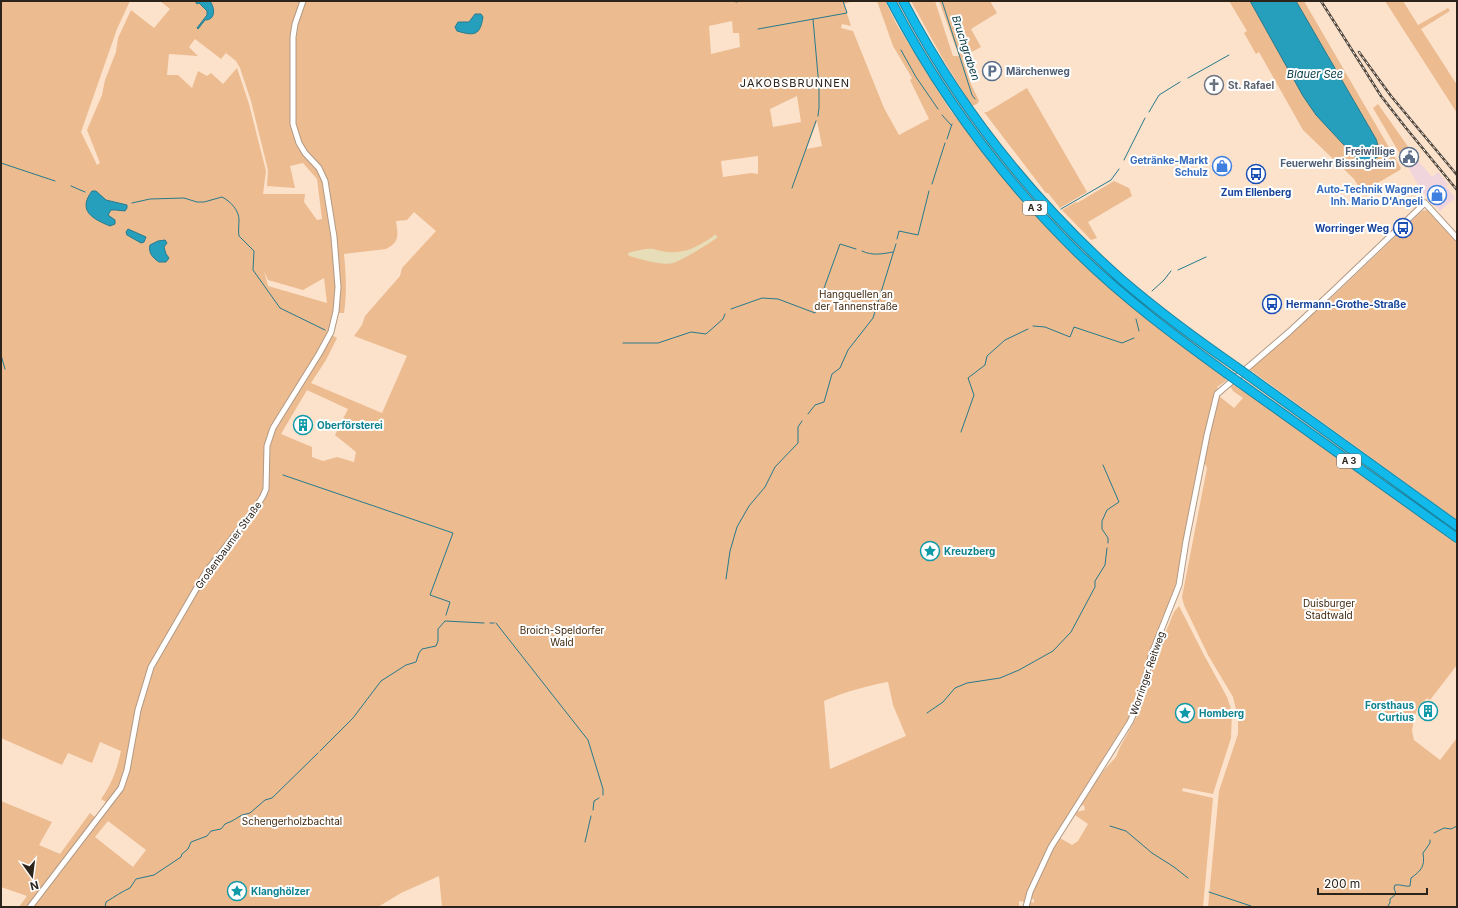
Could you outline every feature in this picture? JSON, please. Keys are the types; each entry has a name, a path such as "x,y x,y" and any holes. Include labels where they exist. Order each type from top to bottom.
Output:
{"highway":[{"name":"A 3","path":"891,1 925,61 974,135 1024,197 1080,255 1114,287 1152,319 1457,538"},
{"name":"A 3","path":"902,1 959,96 1033,191 1089,249 1122,280 1165,315 1457,526"}],"street":[{"name":"Großenbaumer Straße","path":"30,907 121,788 127,770 138,710 151,667 206,572 255,509 263,496 266,489 266,454 269,436 331,332 336,311 338,286 334,237 327,191 323,175 299,144 293,124 293,37 295,24 303,1"},
{"name":"Worringer Reitweg","path":"1026,907 1030,892 1051,847 1130,722 1139,702 1152,653 1179,585 1207,435 1217,394 1289,332 1425,203 1457,238"}],"shaded area":[{"path":"1409,150 1432,177 1438,172 1448,184 1446,186 1455,198 1440,211 1421,190 1401,155"}],"green space":[{"name":"Broich-Speldorfer Wald","path":"1,1 130,1 117,29 81,132 97,165 100,163 87,130 102,95 105,80 116,52 118,38 131,10 154,28 170,9 160,1 853,1 844,4 851,26 842,24 841,28 853,31 884,108 899,135 929,119 910,80 912,78 893,46 877,1 885,1 897,25 950,110 972,137 1112,289 1150,321 1227,380 1217,387 1218,388 1214,393 1178,575 1170,606 1151,647 1138,699 1133,711 1052,840 1024,902 1019,901 1019,906 1021,907 442,907 439,876 401,893 378,907 19,907 27,896 1,887 1,801 52,822 39,845 60,854 90,813 96,818 106,802 101,799 114,776 121,751 100,742 92,763 68,753 62,765 1,738","holes":["732,21 733,33 739,33 740,47 711,54 709,26","195,39 221,59 226,53 236,61 240,68 251,101 268,170 267,186 295,188 290,166 303,163 317,179 322,219 317,220 304,202 305,194 263,194 266,171 249,104 237,68 223,84 211,73 207,76 198,71 192,88 178,75 167,75 169,54 198,56 189,47","797,96 801,122 773,127 770,109","817,121 822,146 807,149","758,156 758,174 751,173 723,177 721,161","414,212 436,231 402,268 400,276 365,316 362,325 354,336 407,356 382,413 311,383 326,360 337,338 328,333 334,313 344,313 346,298 344,254 386,249 391,246 397,238 396,221 407,220","264,271 268,280 303,290 324,278 327,303 268,286","307,390 348,409 335,435 356,452 354,462 337,457 323,461 312,457 312,447 281,434","888,682 893,705 906,736 830,769 824,701 863,687","108,821 146,850 133,867 95,837"]},
{"path":"911,1 935,1 953,56 959,56 939,1 990,1 997,13 971,29 981,47 962,57 971,84 979,101 977,104 972,106 944,61"},
{"path":"1229,1 1304,1 1401,168 1400,170 1362,192 1354,179 1303,130 1259,52 1256,54 1244,33 1247,31"},
{"path":"1385,1 1403,1 1418,25 1448,8 1450,11 1421,29 1457,85 1457,113"},
{"path":"1027,88 1087,192 1060,208 1048,193 1046,193 984,112 987,112"},
{"path":"1378,104 1409,148 1400,154 1373,108"},
{"path":"1114,181 1129,188 1132,196 1088,222 1097,238 1091,240 1062,210"},
{"path":"1427,210 1435,216 1457,242 1457,520 1249,369 1333,296 1422,211"},
{"name":"Duisburger Stadtwald","path":"1232,384 1271,409 1457,544 1457,665 1430,700 1427,698 1418,707 1414,718 1412,731 1414,740 1440,760 1457,738 1457,907 1208,907 1219,791 1238,734 1238,717 1233,697 1208,655 1184,605 1182,597 1207,468 1204,462 1217,392 1219,396 1234,408 1243,398 1233,391 1230,386"},
{"path":"1179,606 1227,697 1232,712 1231,738 1213,794 1183,788 1182,791 1213,798 1203,907 1028,907 1029,901 1034,903 1031,895 1055,845 1076,812 1085,810 1084,805 1079,807 1104,770 1116,757 1140,711 1155,658 1174,612","holes":["1075,815 1088,824 1078,841 1072,845 1060,838"]}],"sand":[{"path":"716,234 717,238 673,263 663,264 651,262 629,256 628,253 650,249 667,252 688,250 700,245"}],"water":[{"path":"195,1 210,1 214,10 213,16 205,20 198,29 197,28 207,15 207,11"},
{"name":"Blauer See","path":"1250,1 1296,1 1376,139 1380,152 1379,156 1368,162 1357,159 1316,115 1303,96"},
{"path":"475,14 481,14 483,17 478,31 468,34 457,31 455,27 458,22 469,22"},
{"path":"92,191 96,191 106,200 127,205 125,211 111,210 108,215 115,220 115,224 110,226 93,217 89,213 86,204"},
{"path":"128,229 146,237 144,242 141,243 127,235 126,232"},
{"path":"165,240 167,243 164,247 169,258 166,262 159,262 152,255 150,245 158,241"}],"waterway":[{"path":"736,2 741,1"},
{"path":"758,29 847,13 843,1"},
{"name":"Bruchgraben","path":"942,1 972,95 975,99"},
{"path":"813,19 819,87 818,116"},
{"path":"901,50 916,77 938,109"},
{"path":"1188,78 1229,55"},
{"path":"1149,112 1159,95 1180,82"},
{"path":"942,115 951,125"},
{"path":"1124,160 1145,118"},
{"path":"792,188 816,121"},
{"path":"947,139 952,124"},
{"path":"932,184 945,143"},
{"path":"1,163 55,181"},
{"path":"1061,209 1111,180 1119,169"},
{"path":"71,186 85,192"},
{"path":"897,239 899,231 918,235 929,191"},
{"path":"132,203 150,199 184,198 197,202 204,202 222,197 234,206 239,216 239,236 254,251 253,270 280,308 325,330"},
{"path":"731,309 762,298 778,299 815,313 840,244 856,249"},
{"path":"808,414 815,405 824,402 832,374 840,368 848,350 873,318 896,244"},
{"path":"862,251 873,254 893,252"},
{"path":"1178,270 1206,257"},
{"path":"1152,291 1171,271"},
{"path":"623,343 658,343 691,332 706,334 723,319 725,314"},
{"path":"1136,319 1139,331"},
{"path":"1033,326 1045,327 1070,337 1074,327 1122,343 1134,338"},
{"path":"961,432 974,395 968,378 985,365 987,356 1005,340 1028,329"},
{"path":"1,355 5,369"},
{"path":"726,579 730,551 737,527 749,506 765,487 775,467 798,443 798,427 802,421"},
{"path":"1103,465 1119,502 1107,510 1102,521 1102,529 1108,538 1108,543"},
{"path":"283,475 453,533 430,595 450,602 446,615"},
{"path":"927,713 943,702 955,688 967,683 1000,678 1019,670 1053,651 1071,632 1095,587 1095,581 1105,565 1107,548"},
{"path":"320,751 353,718 381,681 406,665 416,662 422,649 436,646 438,641 438,629 445,621 484,623"},
{"path":"496,623 588,740 603,789 603,795"},
{"path":"105,907 106,902 130,888 136,879 154,875 181,857 182,854 188,849 191,842 207,836 211,831 221,829 225,824 242,815 250,813 265,800 272,798 318,753"},
{"path":"593,810 594,801 599,798"},
{"path":"585,842 591,816"},
{"path":"1110,826 1126,831 1152,853 1188,878"},
{"path":"1434,833 1444,828 1451,829 1457,826"},
{"path":"1373,907 1387,907 1390,903 1390,899 1396,894 1394,888 1395,885 1410,886 1411,878 1418,873 1423,865 1423,853 1430,843 1430,840"},
{"path":"1209,892 1251,906"}],"railway":[{"path":"1321,1 1381,96 1457,190"},
{"path":"1359,52 1391,96 1457,175"}],"place":[{"name":"Märchenweg","path":"992,71"},
{"name":"St. Rafael","path":"1214,85"},
{"name":"Freiwillige Feuerwehr Bissingheim","path":"1409,157"},
{"name":"Getränke-Markt Schulz","path":"1222,166"},
{"name":"Zum Ellenberg","path":"1256,174"},
{"name":"Auto-Technik Wagner Inh. Mario D'Angeli","path":"1437,195"},
{"name":"Worringer Weg","path":"1403,228"},
{"name":"Hermann-Grothe-Straße","path":"1272,304"},
{"name":"Oberförsterei","path":"303,425"},
{"name":"Kreuzberg","path":"930,551"},
{"name":"Forsthaus Curtius","path":"1428,711"},
{"name":"Homberg","path":"1185,713"},
{"name":"Klanghölzer","path":"237,891"}],"district":[{"name":"JAKOBSBRUNNEN","path":"795,83"}],"park label":[{"name":"Hangquellen an der Tannenstraße","path":"856,300"},
{"name":"Schengerholzbachtal","path":"292,821"}]}
